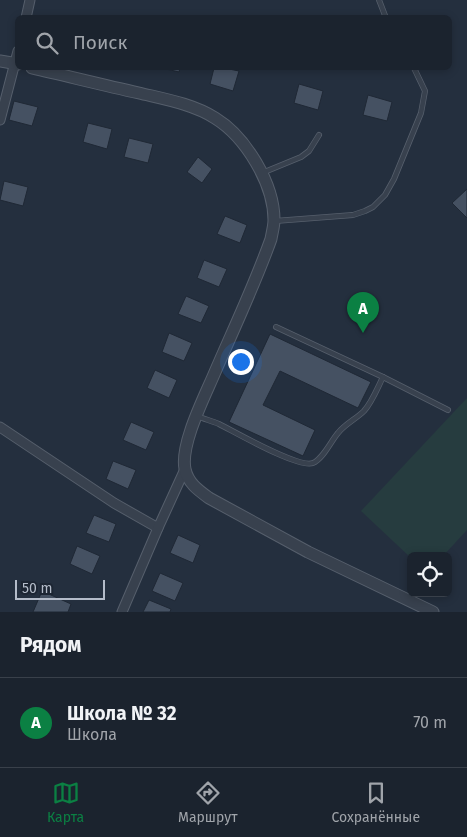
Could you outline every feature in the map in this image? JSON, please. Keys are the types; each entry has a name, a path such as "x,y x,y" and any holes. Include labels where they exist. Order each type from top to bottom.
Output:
{"street":[{"path":"27,15 30,0"},
{"path":"0,60 15,64"},
{"path":"0,120 15,68"},
{"path":"40,70 167,100 204,112 224,124 242,143 262,173 267,187 274,221 271,239 197,416 187,447 185,469 191,483 209,498 308,552 432,612"},
{"path":"0,427 114,503 158,528"},
{"path":"122,612 185,469"}],"lane":[{"path":"379,0 385,15"},
{"path":"274,221 353,215 373,208 385,195 394,179 421,113 425,91 415,70"},
{"path":"262,173 301,157 309,151 318,135"},
{"path":"276,326 448,410"},
{"path":"197,416 218,424 291,460 313,464 319,460 342,429 364,411 383,378"}],"green space":[{"path":"467,398 467,530 447,552 407,552 407,554 361,511"}],"building":[{"path":"214,70 239,71 233,91 210,84"},
{"path":"299,84 323,91 318,110 294,103"},
{"path":"368,95 392,102 387,121 363,115"},
{"path":"14,101 38,107 32,126 9,120"},
{"path":"88,123 112,129 107,149 83,142"},
{"path":"129,138 153,144 148,163 124,157"},
{"path":"198,157 212,169 202,183 187,172"},
{"path":"4,181 28,187 23,206 0,200"},
{"path":"467,189 467,218 452,203"},
{"path":"225,216 247,225 240,243 217,234"},
{"path":"204,260 227,269 219,287 197,278"},
{"path":"186,296 209,306 201,323 178,314"},
{"path":"169,333 192,343 184,361 162,352"},
{"path":"270,334 371,382 358,408 280,371 263,405 315,430 303,456 229,422"},
{"path":"155,370 177,380 169,398 147,388"},
{"path":"131,422 154,432 146,450 123,440"},
{"path":"113,461 136,470 128,489 106,479"},
{"path":"94,515 116,524 109,542 86,533"},
{"path":"178,535 200,545 193,563 170,553"},
{"path":"77,546 100,556 92,574 70,564"},
{"path":"160,573 183,583 175,601 152,591"},
{"path":"42,591 71,604 68,612 33,612"},
{"path":"149,600 171,609 170,612 143,612"}],"place":[{"name":"Школа № 32","path":"363,333"}]}
